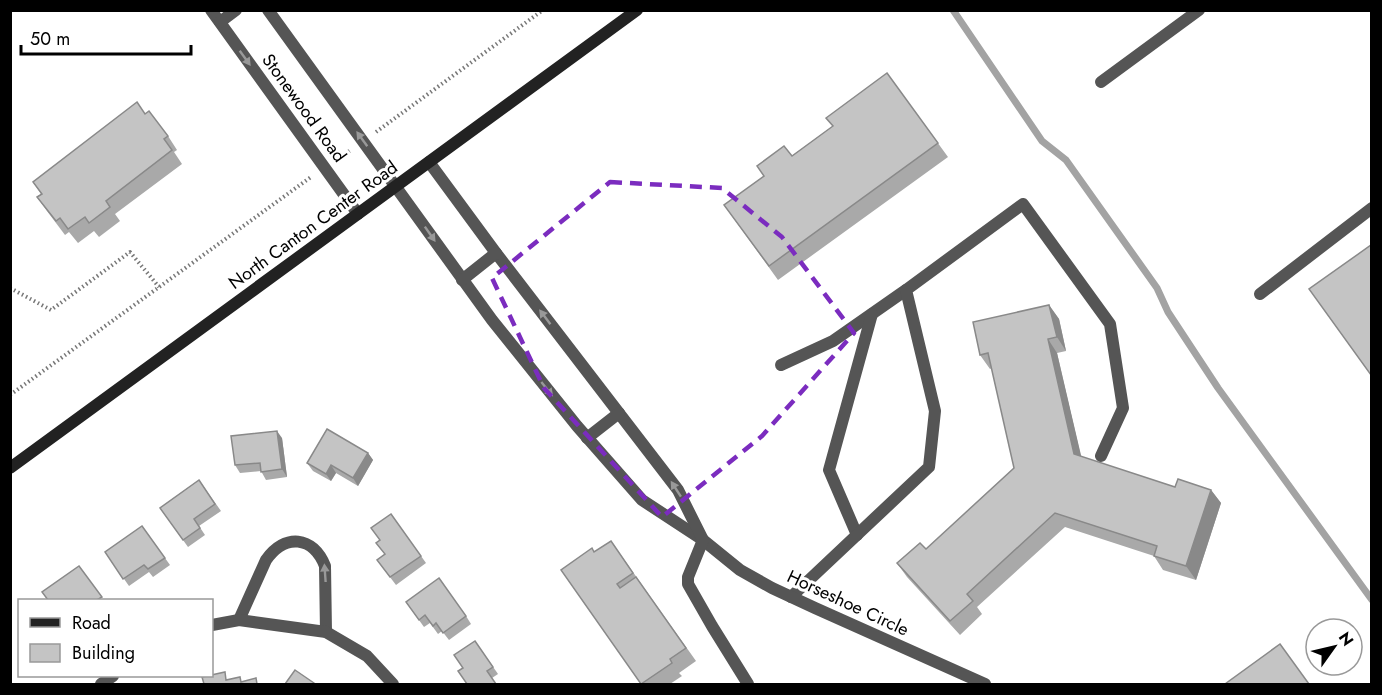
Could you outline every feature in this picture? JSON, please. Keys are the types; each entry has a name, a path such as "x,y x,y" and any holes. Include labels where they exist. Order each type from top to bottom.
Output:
{"main road":[{"name":"North Canton Center Road","path":"10,468 637,10"}],"street":[{"name":"Stonewood Road","path":"211,10 358,214"},
{"path":"220,22 236,10"},
{"name":"Stonewood Road","path":"268,10 396,186"},
{"path":"1101,82 1199,10"},
{"name":"Horseshoe Circle","path":"429,162 678,490 704,540"},
{"name":"Horseshoe Circle","path":"396,186 492,320 587,438 642,500 704,540 740,570 791,597 985,684"},
{"path":"781,365 833,341 1023,204 1110,324 1123,408 1101,456"},
{"path":"1260,294 1371,208"},
{"path":"462,280 496,253"},
{"path":"791,597 929,467 935,411 906,290"},
{"path":"856,535 829,470 872,314"},
{"path":"587,438 619,413"},
{"path":"704,540 688,577 688,584 748,684"},
{"path":"239,620 266,560 272,552 281,544 300,542 312,547 326,566 326,632"},
{"path":"213,625 239,620 326,632 367,656 393,684"}],"path":[{"path":"10,395 325,167 364,142 543,10"},
{"path":"10,288 51,310 130,252 159,287"}],"highlighted area":[{"path":"610,182 722,188 782,237 854,333 762,436 662,517 544,388 492,278"}],"building":[{"path":"887,73 938,143 769,266 724,205 764,176 757,166 784,146 792,156 833,126 826,118"},
{"path":"137,102 145,114 149,111 168,136 164,139 172,150 106,201 110,207 89,223 85,217 68,229 60,218 56,221 37,197 42,194 33,182"},
{"path":"1371,245 1371,375 1309,289"},
{"path":"1049,305 1057,337 1048,339 1074,454 1175,487 1178,479 1211,490 1186,566 1154,556 1157,546 1055,513 967,594 973,601 950,621 897,563 920,543 926,549 1014,468 988,353 980,355 973,322"},
{"path":"327,429 368,453 353,478 331,465 326,474 307,463"},
{"path":"277,431 282,469 261,472 260,463 235,465 231,436"},
{"path":"199,480 215,504 194,519 200,528 183,540 160,508"},
{"path":"391,514 421,556 390,577 377,560 385,554 376,543 380,540 371,528"},
{"path":"142,526 165,558 148,569 144,565 123,579 105,552"},
{"path":"611,541 633,573 617,584 620,588 636,577 686,648 670,659 672,663 641,684 561,570 592,548 594,552"},
{"path":"79,566 102,597 99,599 47,599 42,592"},
{"path":"439,578 466,616 443,633 436,623 433,626 425,615 419,620 406,602"},
{"path":"475,641 493,667 487,671 496,684 467,684 458,671 463,668 454,655"},
{"path":"1280,644 1309,684 1225,684"},
{"path":"295,670 314,683 285,684"},
{"path":"225,672 226,680 240,677 241,682 256,678 257,684 204,684 202,677 213,677 213,675"}],"waterway":[{"path":"953,10 1042,141 1066,160 1157,288 1168,312 1218,388 1372,600"}]}
